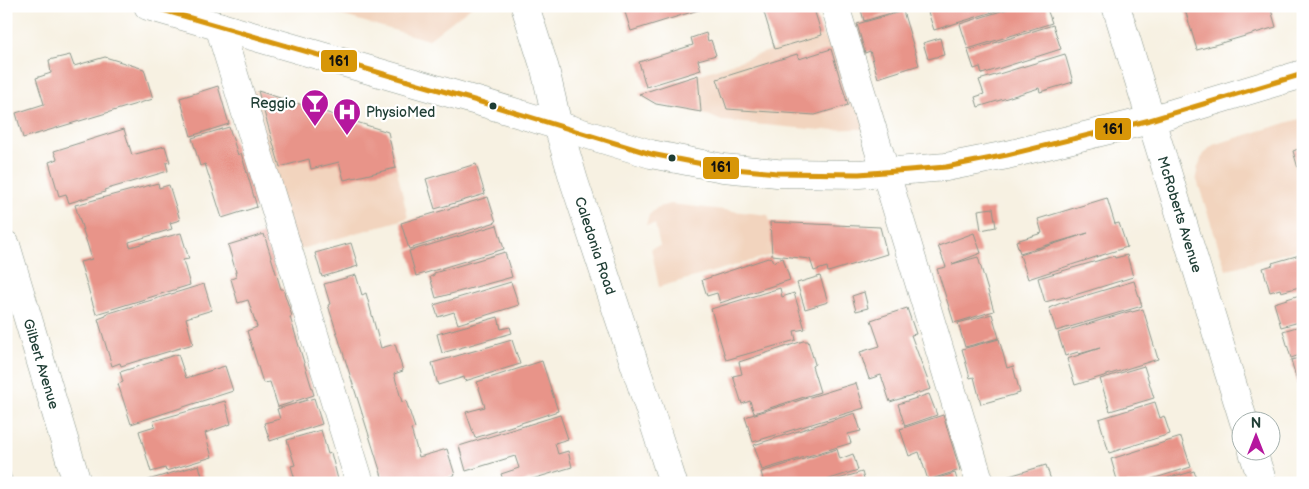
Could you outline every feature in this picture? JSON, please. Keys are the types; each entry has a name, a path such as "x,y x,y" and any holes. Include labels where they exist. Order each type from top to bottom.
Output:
{"street":[{"path":"148,6 651,154 723,168 813,174 887,173 946,167 1008,155 1150,120 1303,74"},
{"name":"Caledonia Road","path":"525,6 545,68 558,126 574,181 652,414 673,483"},
{"path":"835,6 980,483"},
{"name":"McRoberts Avenue","path":"1116,6 1241,412"},
{"path":"219,26 360,483"},
{"name":"Gilbert Avenue","path":"6,245 77,483"},
{"path":"1256,462 1263,483"}],"shaded area":[{"path":"309,6 472,6 428,40"},
{"path":"822,35 870,80 886,128 820,130 722,121 701,112 698,75"},
{"path":"225,85 258,91 388,132 408,218 305,248 274,254"},
{"path":"1303,118 1303,248 1226,270 1196,177 1203,154 1213,145"},
{"path":"671,204 768,215 770,222 880,227 887,254 828,272 827,267 814,271 809,259 772,255 659,287 651,248 660,246 655,224 646,225 649,215 658,207"}],"building":[{"path":"623,6 708,6 708,7 631,31"},
{"path":"762,6 813,6 822,35 775,49"},
{"path":"860,6 897,6 898,11 864,21"},
{"path":"926,6 1009,6 1009,7 934,30"},
{"path":"1017,6 1046,6 1052,23 968,49 960,24"},
{"path":"1184,6 1270,6 1276,27 1197,50"},
{"path":"903,11 919,65 878,78 870,51 865,53 857,24"},
{"path":"1053,25 1061,49 982,74 980,67 974,69 968,51"},
{"path":"706,33 708,41 711,40 716,55 698,60 701,70 646,87 639,62 693,45 691,38"},
{"path":"940,38 944,55 928,59 923,43"},
{"path":"831,49 848,105 815,115 727,109 717,79 797,54 799,59"},
{"path":"1065,54 1073,82 1040,92 1039,88 978,107 975,97 984,94 979,80"},
{"path":"70,55 74,66 105,57 144,69 153,99 23,138 16,113 44,104 36,78 51,73 49,60"},
{"path":"698,75 701,112 656,104 639,94"},
{"path":"218,86 229,124 191,136 180,98"},
{"path":"258,91 388,132 396,168 344,180 339,162 311,169 309,159 280,167"},
{"path":"229,127 238,155 241,153 257,207 222,218 205,164 200,166 192,138"},
{"path":"124,129 132,155 165,146 170,162 166,163 168,171 104,190 105,192 69,203 66,194 59,196 49,162 57,159 54,151"},
{"path":"1303,147 1303,182 1302,182 1293,151"},
{"path":"476,164 485,194 435,209 426,179"},
{"path":"158,183 159,188 169,185 180,220 170,223 172,229 129,242 130,247 181,233 189,259 183,260 190,285 96,314 80,262 92,259 75,205"},
{"path":"488,197 496,222 409,249 401,223"},
{"path":"1107,198 1115,224 1119,223 1127,247 1028,279 1020,255 1088,233 1020,253 1016,241 1042,233 1038,219"},
{"path":"993,208 996,227 981,230 978,210"},
{"path":"770,222 880,227 887,254 828,272 827,267 814,271 810,259 772,255"},
{"path":"497,225 504,249 416,276 409,251"},
{"path":"974,233 981,253 952,264 978,257 994,311 954,323 937,269 946,267 938,246"},
{"path":"264,234 281,289 283,289 292,316 290,317 314,395 278,407 270,382 263,383 247,331 257,327 248,300 238,303 231,279 236,277 236,272 228,245"},
{"path":"351,243 358,266 322,277 315,253"},
{"path":"505,252 512,277 436,298 430,277 434,273"},
{"path":"1303,254 1303,286 1281,292 1280,289 1270,292 1263,268 1273,265 1272,263"},
{"path":"1127,255 1133,277 1065,298 1045,302 1038,278 1114,256 1115,258"},
{"path":"771,257 773,262 783,258 790,280 720,303 717,293 707,296 702,280"},
{"path":"356,275 362,295 366,293 381,348 395,344 403,371 394,374 402,402 406,401 415,428 411,429 419,457 447,449 455,475 431,483 384,483 328,305 330,304 324,284"},
{"path":"820,276 828,302 805,309 797,283"},
{"path":"1134,281 1142,306 1056,331 1049,308"},
{"path":"511,282 519,305 458,324 454,312 438,317 434,305"},
{"path":"204,284 212,310 186,318 193,344 121,366 120,363 112,366 98,319 106,316 106,314"},
{"path":"780,288 782,297 794,293 805,329 794,331 796,340 726,360 711,309"},
{"path":"864,292 868,308 856,311 852,296"},
{"path":"1303,294 1303,321 1281,327 1274,303"},
{"path":"907,308 916,334 911,335 931,389 890,402 881,375 869,379 860,352 880,346 871,320"},
{"path":"1143,309 1158,359 1075,385 1067,359 1100,348 1065,356 1058,333"},
{"path":"992,314 999,338 965,347 958,323"},
{"path":"498,317 501,329 510,327 512,333 442,353 437,334"},
{"path":"1303,325 1303,354 1291,358 1283,331"},
{"path":"999,339 1007,368 1013,366 1020,393 981,404 974,377 970,378 962,349"},
{"path":"512,340 520,364 465,381 464,377 438,385 432,363"},
{"path":"808,341 815,364 812,366 820,392 754,413 750,401 742,404 733,376 742,374 739,362"},
{"path":"178,354 186,378 225,366 233,391 131,424 118,384 123,382 120,372"},
{"path":"1303,357 1303,383 1298,384 1291,360"},
{"path":"542,361 558,411 475,438 466,412 485,407 477,382"},
{"path":"1144,366 1154,398 1110,411 1100,379"},
{"path":"856,383 864,408 753,442 745,417"},
{"path":"929,394 937,415 905,426 898,404"},
{"path":"314,398 322,424 270,441 264,423 280,419 277,409"},
{"path":"225,401 231,424 205,433 212,457 166,471 165,468 151,472 139,431 155,426 153,421"},
{"path":"1155,402 1160,418 1164,416 1170,434 1109,453 1099,419"},
{"path":"855,413 861,431 848,434 851,443 762,470 754,445"},
{"path":"560,415 568,439 555,443 558,454 568,451 572,467 519,483 504,483 501,474 519,468 515,456 466,471 459,446"},
{"path":"943,415 960,470 928,480 919,452 909,456 900,429"},
{"path":"321,430 328,454 331,453 339,483 296,483 291,466 295,465 287,440"},
{"path":"1181,437 1191,467 1139,483 1118,483 1111,459"},
{"path":"837,449 840,459 853,454 858,470 817,483 764,483 761,472"},
{"path":"7,463 13,483 6,483"},
{"path":"199,465 204,483 148,483 148,480"},
{"path":"1046,465 1052,483 1008,483 1006,477"},
{"path":"1194,471 1198,483 1151,483 1181,474"},
{"path":"862,472 865,483 828,482"},
{"path":"955,473 958,483 925,483 925,482"}],"transit line":[{"name":"161","path":"149,6 484,103 651,154 723,168 777,173 859,174 946,167 1007,155 1150,120 1303,74"}],"place":[{"name":"Reggio","path":"315,127"},
{"name":"PhysioMed","path":"347,136"}]}
